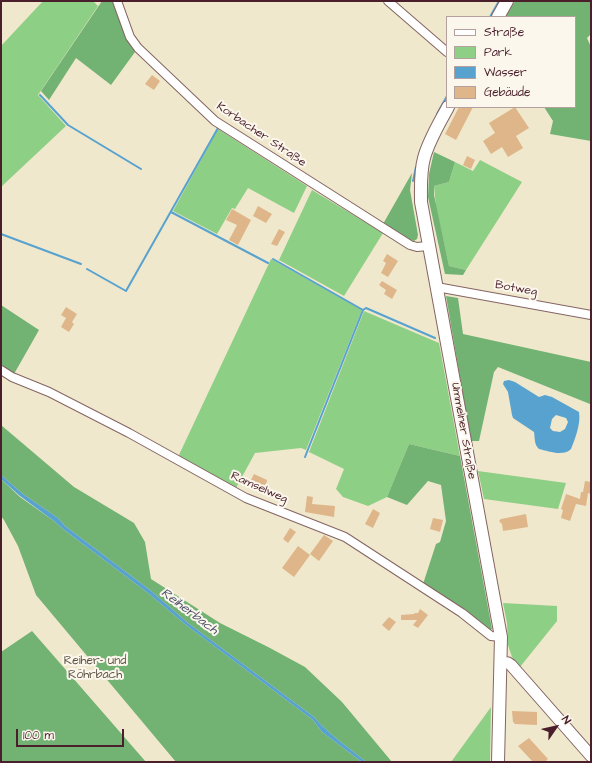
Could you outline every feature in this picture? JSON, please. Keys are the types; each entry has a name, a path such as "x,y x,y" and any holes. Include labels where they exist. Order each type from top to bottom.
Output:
{"main road":[{"path":"499,16 507,1"},
{"name":"Ummelner Straße","path":"447,108 433,135 424,160 421,179 421,202 501,637 498,762"}],"street":[{"name":"Korbacher Straße","path":"117,1 130,37 138,48 215,121 410,245 417,247 428,246"},
{"path":"388,1 446,51"},
{"name":"Botweg","path":"436,289 442,288 591,315"},
{"name":"Ramselweg","path":"1,370 129,433 246,498 345,537 462,613 491,636 501,637"},
{"path":"501,662 511,665 591,756"}],"green space":[{"path":"43,1 93,1 98,6 38,95 66,126 1,187 1,46"},
{"path":"102,1 115,1 127,39 135,52 111,85 76,58 49,100 41,91"},
{"path":"515,1 591,1 591,34 587,38 591,47 591,141 550,134 553,121 545,108 576,108 576,16 506,16"},
{"path":"218,129 307,186 294,213 248,188 235,209 232,208 217,234 173,211"},
{"path":"434,152 455,162 449,182 434,186 434,195 449,266 466,270 463,275 445,274 428,197 429,174"},
{"path":"480,160 522,182 466,270 449,266 436,207 434,186 449,182 455,162 473,171"},
{"path":"412,173 410,190 418,235 417,239 414,241 409,240 383,224"},
{"path":"312,190 383,233 344,296 279,260"},
{"path":"271,259 362,310 306,450 301,448 255,453 236,488 178,457"},
{"path":"446,296 458,298 463,334 591,362 590,404 498,367 494,372 479,441 471,441"},
{"path":"1,305 39,330 14,374 1,366"},
{"path":"364,311 439,343 460,456 409,444 387,497 368,506 343,497 336,489 344,469 309,452"},
{"path":"1,425 74,487 134,523 145,542 151,579 220,623 305,667 342,702 392,762 366,762 314,717 188,623 150,590 65,526 58,518 23,494 1,475"},
{"path":"409,444 460,456 492,629 490,630 423,584 436,544 440,542 446,521 441,485 428,481 407,505 387,497"},
{"path":"478,471 566,483 558,509 484,499"},
{"path":"1,479 20,497 54,521 148,593 186,625 313,720 322,732 362,762 176,762 36,595 18,546 1,516"},
{"path":"503,603 557,606 557,621 520,667 512,657 508,645 507,623"},
{"path":"32,631 146,762 1,762 1,652"},
{"path":"491,707 490,762 451,762"}],"water":[{"path":"509,380 515,382 539,397 545,395 552,397 579,412 576,436 571,449 564,453 555,453 539,449 536,446 534,432 513,418 508,392 503,384 504,381","holes":["556,415 566,418 568,422 565,429 560,432 553,431 550,428 552,419"]},
{"path":"1,475 23,494 58,518 65,526 150,590 188,623 314,717 366,762 362,762 322,732 313,720 186,625 148,593 20,496 1,479"}],"building":[{"path":"152,75 160,81 154,90 145,84"},
{"path":"458,108 472,108 456,140 445,134"},
{"path":"516,108 529,128 516,136 523,148 508,157 502,147 491,154 483,141 495,133 489,123"},
{"path":"467,156 475,160 471,169 463,165"},
{"path":"258,206 272,214 266,223 253,216"},
{"path":"232,209 251,220 238,245 229,240 237,225 226,220"},
{"path":"279,229 285,232 277,246 271,244"},
{"path":"387,254 398,261 388,277 381,273 386,263 383,261"},
{"path":"382,281 397,290 392,299 384,294 386,290 379,285"},
{"path":"66,307 77,314 72,322 74,324 69,332 61,327 66,318 61,315"},
{"path":"254,474 267,480 264,488 251,480"},
{"path":"585,481 591,482 591,494 588,493 586,506 576,504 570,521 561,518 563,510 561,509 566,494 580,499"},
{"path":"307,496 313,497 312,504 335,506 334,517 305,512"},
{"path":"373,509 380,513 373,528 365,524"},
{"path":"526,514 528,527 503,531 502,524 499,521 501,519"},
{"path":"433,518 443,520 440,532 430,529"},
{"path":"290,528 296,532 288,543 283,539"},
{"path":"324,535 333,541 319,561 310,554"},
{"path":"298,546 310,555 294,577 282,568"},
{"path":"420,609 428,615 418,628 413,625 417,620 401,620 401,615 418,613"},
{"path":"389,617 396,622 389,631 382,625"},
{"path":"512,711 537,712 537,725 515,724 513,722"},
{"path":"529,738 548,759 545,762 533,762 518,746"}],"waterway":[{"path":"491,16 499,1"},
{"path":"40,95 68,125 141,169"},
{"path":"437,114 446,98"},
{"path":"87,269 126,291 218,128"},
{"path":"413,181 416,167"},
{"path":"171,212 268,263"},
{"path":"1,234 81,264"},
{"path":"273,259 363,310 366,308 435,338"},
{"path":"305,457 363,310"}],"water label":[{"name":"Reiherbach","path":"189,612"}],"park label":[{"name":"Reiher- und Röhrbach","path":"95,668"}]}
